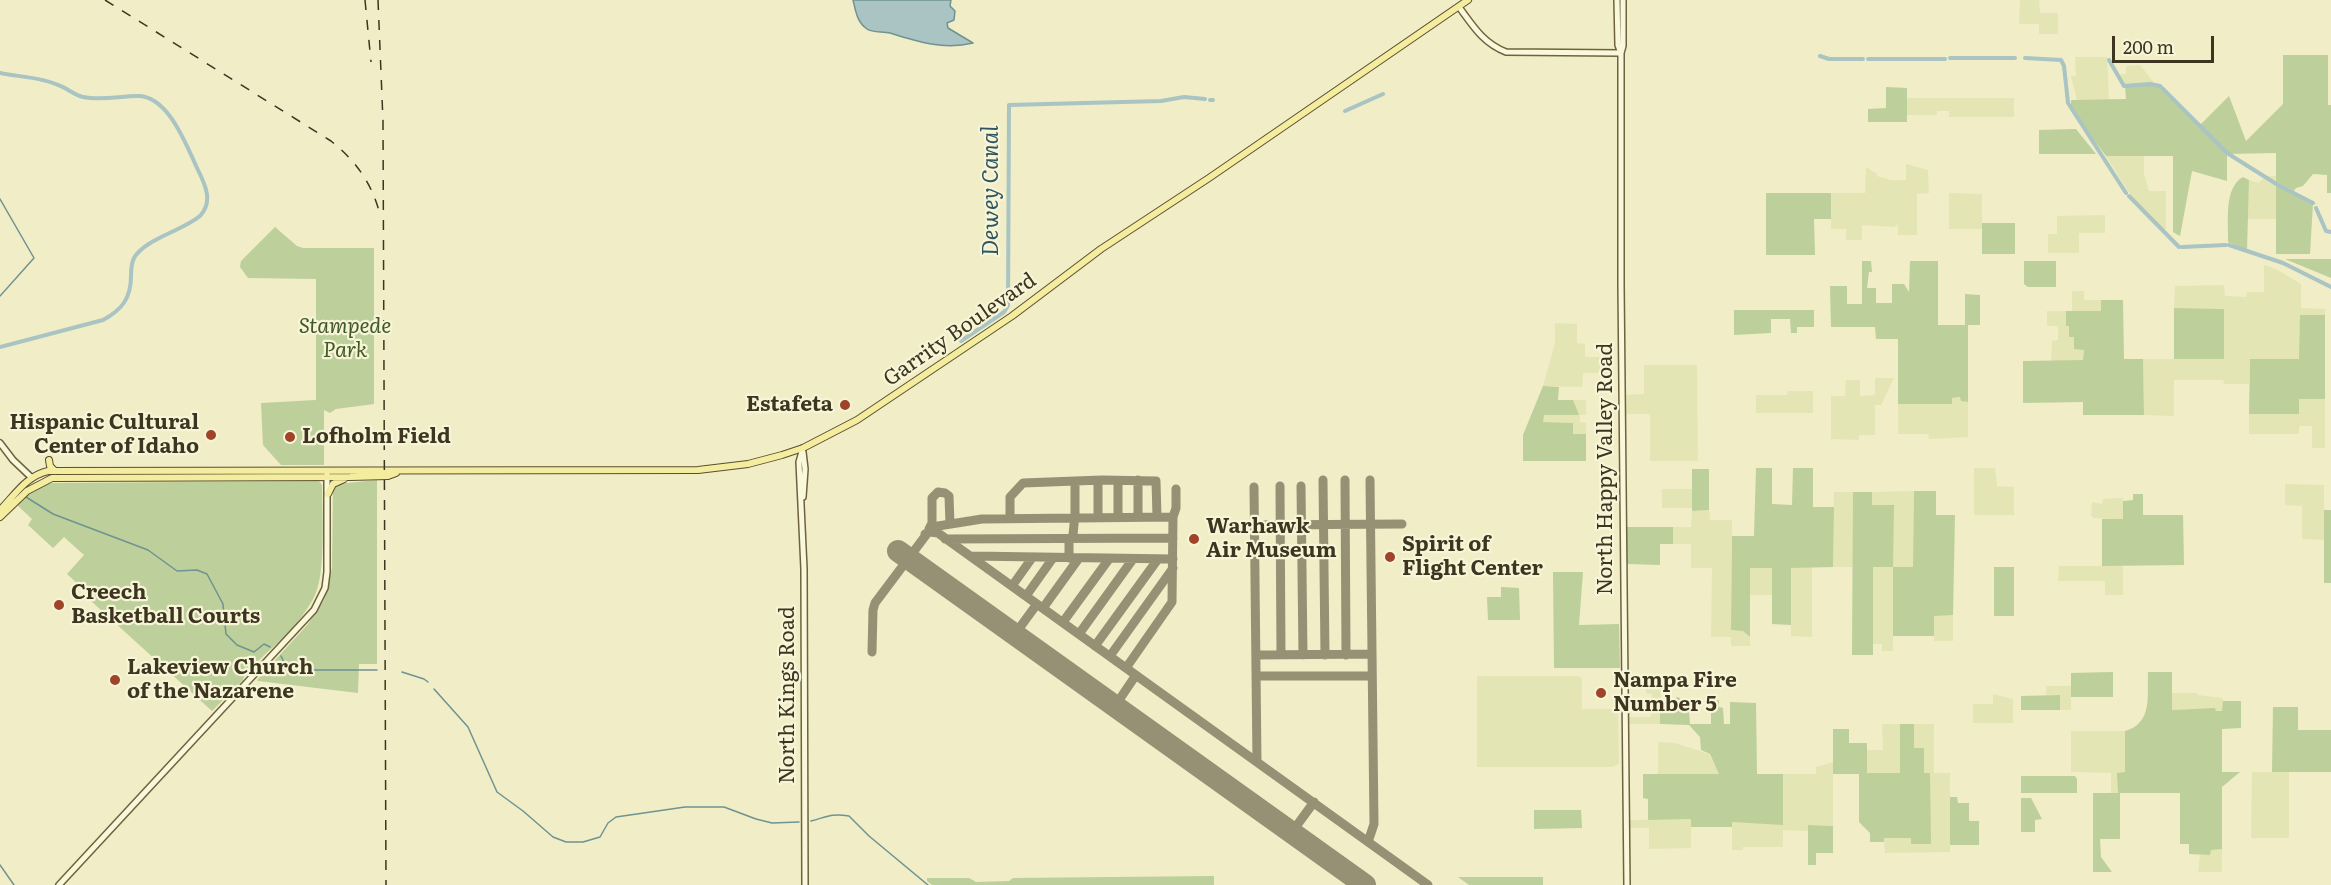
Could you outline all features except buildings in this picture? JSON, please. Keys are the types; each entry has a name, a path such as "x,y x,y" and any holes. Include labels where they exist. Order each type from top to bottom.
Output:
{"main road":[{"name":"Garrity Boulevard","path":"20,496 52,478 327,473 388,469 397,472 715,469 748,464 803,448 857,420 934,369 1012,316 1101,249 1468,0"},
{"name":"North Happy Valley Road","path":"1617,0 1618,45 1621,52"},
{"name":"North Happy Valley Road","path":"1623,0 1621,285 1627,885"},
{"path":"1459,7 1483,39 1506,52 1621,52"},
{"path":"0,443 13,460 32,478 52,478"},
{"name":"North Kings Road","path":"803,448 799,462 802,504 805,885"},
{"path":"50,460 50,466 55,471"},
{"name":"Garrity Boulevard","path":"32,478 45,472 55,471 327,473 350,477 388,476 397,472"},
{"path":"59,885 314,610 325,588 327,572 327,473"},
{"path":"328,494 334,484 350,477"},
{"path":"0,517 20,496 32,478"},
{"path":"0,510 32,478"}],"green space":[{"path":"2020,0 2039,0 2040,13 2058,13 2058,34 2039,34 2039,24 2019,24"},
{"path":"2283,55 2328,55 2328,105 2331,105 2331,193 2327,193 2327,175 2313,174 2303,186 2294,191 2276,182 2276,153 2227,154 2227,181 2192,171 2180,236 2173,232 2173,156 2106,156 2071,110 2071,100 2126,99 2125,85 2155,84 2199,126 2229,96 2246,141 2283,104"},
{"path":"2075,57 2107,57 2109,100 2077,100 2071,76 2076,76"},
{"path":"2140,65 2155,84 2125,85 2119,79 2119,74 2126,74 2126,66"},
{"path":"1886,87 1907,88 1907,122 1868,122 1868,109 1886,108"},
{"path":"1907,98 2014,98 2014,117 1949,117 1949,111 1937,111 1937,115 1907,115"},
{"path":"2076,129 2096,154 2039,154 2039,130"},
{"path":"2106,156 2144,156 2144,174 2149,191 2166,191 2166,229 2162,230 2131,196"},
{"path":"1906,164 1928,170 1929,193 1917,194 1917,235 1898,235 1898,224 1894,227 1862,225 1862,240 1846,240 1846,229 1831,229 1831,193 1865,193 1866,167 1877,176 1891,180 1906,180"},
{"path":"2267,176 2276,176 2276,219 2247,219 2249,180 2258,183"},
{"path":"2243,177 2249,180 2247,250 2228,242 2230,197 2232,189"},
{"path":"2276,185 2313,203 2310,254 2276,254"},
{"path":"1766,193 1831,193 1831,219 1814,219 1815,255 1766,255"},
{"path":"1949,193 1982,194 1982,229 1949,229"},
{"path":"2105,215 2105,233 2079,233 2079,253 2048,253 2048,234 2057,234 2057,216"},
{"path":"1982,223 2015,223 2015,254 1982,254"},
{"name":"Stampede Park","path":"275,227 297,246 303,248 374,248 374,404 336,409 330,413 324,410 324,465 281,465 263,445 261,403 316,400 316,279 248,278 240,267 241,261"},
{"path":"2285,259 2331,259 2331,278"},
{"path":"1862,261 1871,261 1872,272 1869,272 1867,288 1876,288 1876,303 1892,303 1892,284 1904,284 1909,292 1910,261 1938,261 1938,325 1965,325 1965,294 1980,295 1980,325 1968,325 1968,402 1961,401 1960,397 1952,398 1952,404 1898,404 1898,339 1876,339 1875,327 1831,327 1830,286 1847,286 1847,304 1862,304"},
{"path":"2024,261 2056,261 2056,287 2028,287 2024,284"},
{"path":"2264,265 2276,269 2301,284 2301,308 2325,309 2325,315 2300,315 2300,359 2250,359 2249,384 2224,384 2223,380 2174,380 2174,416 2144,415 2143,359 2224,359 2224,309 2174,308 2175,286 2224,285 2225,296 2246,297 2247,292 2264,292"},
{"path":"2072,291 2084,291 2084,300 2101,300 2101,311 2072,311"},
{"path":"2101,300 2123,300 2124,359 2143,359 2144,415 2083,415 2083,402 2023,403 2023,361 2083,360 2084,350 2074,349 2074,337 2069,337 2066,311 2101,311"},
{"path":"2174,308 2224,309 2224,359 2174,359"},
{"path":"1734,310 1814,310 1814,327 1797,327 1797,333 1791,333 1790,319 1771,319 1771,333 1734,335"},
{"path":"2047,311 2066,311 2066,326 2069,326 2084,349 2083,360 2051,361 2052,341 2058,340 2058,326 2047,326"},
{"path":"2300,315 2325,315 2325,399 2299,399 2299,414 2249,414 2250,359 2299,359"},
{"path":"1555,323 1577,324 1577,343 1585,344 1585,357 1602,357 1602,365 1607,365 1607,373 1583,373 1582,387 1543,386 1555,343"},
{"path":"1644,365 1697,365 1698,461 1650,461 1650,414 1625,414 1625,395 1644,394"},
{"path":"1875,378 1894,378 1881,405 1875,405 1875,435 1859,435 1859,440 1831,439 1831,396 1845,396 1846,380 1860,380 1860,396 1875,395"},
{"path":"1543,386 1559,387 1558,400 1573,400 1579,415 1544,415 1543,422 1573,423 1573,434 1586,434 1586,461 1523,461 1523,435"},
{"path":"1788,391 1813,391 1813,413 1756,413 1756,395 1787,395"},
{"path":"1961,397 1968,402 1968,437 1929,439 1928,434 1898,434 1898,404 1951,404 1952,398"},
{"path":"2299,399 2325,399 2325,448 2312,448 2312,426 2299,426 2299,434 2249,434 2249,414 2298,414"},
{"path":"1573,400 1586,400 1586,415 1580,415 1580,422 1586,423 1586,434 1573,434 1573,423 1543,422 1543,415 1574,407"},
{"path":"1756,468 1772,468 1772,504 1792,505 1793,468 1813,468 1813,507 1834,507 1833,567 1791,568 1791,625 1772,624 1772,568 1750,568 1750,637 1743,631 1731,630 1732,536 1754,536"},
{"path":"1974,468 1995,468 1997,486 2014,487 2014,515 1974,515"},
{"path":"1692,469 1709,469 1709,510 1692,511"},
{"path":"377,480 377,664 359,664 358,693 258,681 308,624 324,600 332,568 333,489 337,484"},
{"path":"319,481 322,485 323,542 321,572 315,595 309,607 292,628 245,674 243,680 212,711 91,601 90,595 67,574 84,555 64,537 53,548 28,525 32,519 16,504 33,490 53,483"},
{"path":"2285,484 2324,485 2324,540 2302,539 2302,506 2285,505"},
{"path":"1662,489 1692,489 1692,508 1662,508"},
{"path":"1914,491 1913,567 1893,568 1893,651 1882,651 1882,644 1873,644 1873,567 1893,567 1893,505 1872,505 1872,492"},
{"path":"1914,491 1936,491 1936,515 1955,515 1953,615 1934,616 1934,636 1893,636 1893,567 1913,567"},
{"path":"1834,492 1853,492 1853,567 1833,567"},
{"path":"1853,492 1872,492 1872,505 1894,505 1893,567 1873,567 1873,655 1852,655"},
{"path":"2133,494 2143,494 2143,515 2183,515 2184,565 2102,566 2102,519 2123,519 2123,501 2133,500"},
{"path":"2123,498 2123,520 2091,516 2092,502 2102,504 2103,499"},
{"path":"1709,510 1710,520 1732,520 1731,629 1743,631 1750,637 1750,646 1731,646 1731,637 1711,637 1712,568 1691,568 1691,544 1673,544 1673,527 1691,527 1692,511"},
{"path":"2324,510 2331,510 2331,583 2324,583"},
{"path":"1626,527 1673,527 1673,544 1660,544 1660,565 1627,564"},
{"path":"2059,566 2123,566 2123,595 2105,595 2105,581 2058,581"},
{"path":"1772,567 1772,595 1750,595 1750,568"},
{"path":"1791,567 1812,567 1812,637 1791,636"},
{"path":"1994,567 2014,567 2014,616 1994,616"},
{"path":"1553,572 1583,572 1579,625 1619,624 1620,668 1554,668"},
{"path":"1501,587 1519,588 1520,620 1488,620 1487,597 1501,597"},
{"path":"1934,615 1953,615 1953,641 1934,641"},
{"path":"2113,672 2113,697 2071,697 2071,673"},
{"path":"2148,672 2172,672 2172,710 2215,708 2216,711 2222,711 2223,701 2241,701 2241,728 2222,729 2222,772 2240,772 2222,787 2222,849 2211,850 2210,855 2189,854 2189,844 2180,844 2180,793 2120,793 2120,839 2100,839 2101,857 2112,872 2093,872 2093,793 2118,793 2117,773 2125,772 2125,731 2140,722 2147,708"},
{"path":"1477,676 1579,676 1582,679 1582,709 1612,709 1618,713 1619,764 1611,767 1477,767"},
{"path":"1646,684 1661,684 1660,724 1628,724 1628,717 1651,717 1652,694 1646,693"},
{"path":"2046,686 2071,686 2071,710 2060,710 2060,695 2046,695"},
{"path":"2172,693 2198,693 2198,695 2223,698 2223,711 2215,711 2215,709 2172,710"},
{"path":"1993,694 2013,699 2013,723 1973,723 1973,704 1993,704"},
{"path":"2060,695 2060,710 2021,710 2021,696"},
{"path":"1677,697 1680,698 1680,710 1689,711 1690,724 1711,724 1711,700 1719,700 1719,707 1723,708 1724,724 1730,724 1730,702 1756,703 1757,774 1783,774 1783,825 1732,822 1732,827 1691,827 1691,819 1648,820 1648,799 1643,798 1643,774 1719,774 1710,754 1701,750 1700,737 1689,725 1660,724 1660,703 1668,703"},
{"path":"2273,707 2298,707 2298,730 2331,730 2331,772 2272,772"},
{"path":"1882,724 1900,724 1900,773 1867,774 1867,750 1883,750"},
{"path":"1900,724 1914,724 1914,748 1924,748 1924,773 1930,773 1931,844 1911,844 1911,838 1884,838 1884,842 1870,842 1870,833 1859,822 1859,774 1833,774 1833,729 1849,729 1849,743 1867,743 1867,773 1900,773"},
{"path":"1914,724 1934,724 1934,773 1950,773 1950,852 1885,853 1884,838 1911,838 1911,844 1930,773 1924,773 1914,748"},
{"path":"2071,731 2125,731 2125,773 2118,773 2118,793 2111,793 2111,773 2071,772"},
{"path":"1658,742 1675,743 1709,754 1720,774 1658,774"},
{"path":"1833,762 1833,826 1808,825 1808,831 1783,830 1783,847 1743,847 1743,850 1732,850 1732,822 1783,824 1783,774 1816,774 1816,767"},
{"path":"2252,772 2289,772 2289,838 2251,838"},
{"path":"2021,776 2075,776 2077,793 2021,793"},
{"path":"1950,797 1957,797 1958,803 1969,803 1969,821 1979,821 1979,845 1950,845"},
{"path":"2021,798 2031,798 2042,819 2035,820 2035,832 2021,832"},
{"path":"1534,810 1581,810 1582,828 1534,829"},
{"path":"1691,819 1691,848 1649,849 1649,828 1629,828 1629,820"},
{"path":"1808,825 1833,826 1833,853 1816,853 1816,865 1808,865"},
{"path":"2222,849 2222,872 2198,872 2200,855 2210,855 2210,850"},
{"path":"1214,876 1214,885 932,885 927,881 927,878 969,878 976,882 1009,881 1013,878"},
{"path":"1458,877 1543,877 1543,885 1469,885"}],"water":[{"path":"853,0 951,0 950,6 955,11 954,20 947,23 948,28 973,43 941,45 869,30 859,20"}],"waterway":[{"name":"Dewey Canal","path":"1820,56 1829,59 1863,59"},
{"name":"Dewey Canal","path":"1950,58 2015,58"},
{"name":"Dewey Canal","path":"2025,58 2061,60 2064,66 2068,103 2126,193"},
{"name":"Dewey Canal","path":"1868,59 1945,59"},
{"path":"2109,60 2124,86 2150,84 2160,86 2227,153 2278,185 2313,203"},
{"path":"0,73 44,80 83,97 138,96 149,98 159,104 176,124 204,182 207,194 206,205 200,216 139,251 132,262 131,284 127,297 110,316 103,320 0,347"},
{"name":"Dewey Canal","path":"1345,111 1383,94"},
{"name":"Dewey Canal","path":"961,341 1004,312 1008,306 1009,105 1161,101 1184,97 1205,99"},
{"name":"Dewey Canal","path":"2129,196 2179,247"},
{"path":"0,199 34,258 0,296"},
{"path":"2316,208 2326,231 2331,232"},
{"name":"Dewey Canal","path":"2182,247 2226,245"},
{"name":"Dewey Canal","path":"2229,245 2283,263 2331,287"},
{"path":"26,497 53,514 148,550 177,571 197,570 207,574 223,604 226,634 237,645 254,652 264,644 270,647"},
{"path":"281,656 286,667 296,670 377,670"},
{"path":"402,672 428,682"},
{"path":"434,689 468,727 497,792 553,837 566,842 583,842 600,837 608,823 616,817 685,807 724,807 772,823 799,822"},
{"path":"811,821 833,815 849,816 869,836 928,885"},
{"path":"0,865 14,885"}],"taxiway":[{"path":"1010,518 1010,497 1023,483 1102,480 1156,481 1157,517"},
{"path":"1138,480 1138,517"},
{"path":"1323,480 1325,655"},
{"path":"1345,480 1346,655"},
{"path":"1368,842 1374,824 1370,480"},
{"path":"1098,481 1098,517"},
{"path":"1118,481 1118,517"},
{"path":"1069,558 1069,542 1073,535 1075,514 1075,482"},
{"path":"1280,486 1281,655"},
{"path":"1301,486 1303,655"},
{"path":"1254,487 1257,762"},
{"path":"1126,668 1172,602 1173,517 1176,508 1176,489"},
{"path":"929,529 932,523 932,498 938,492 949,496 950,524"},
{"path":"872,652 875,603 932,527 982,519 1173,517"},
{"path":"1254,525 1402,524"},
{"path":"925,534 938,533 1428,885"},
{"path":"945,539 1173,538"},
{"path":"971,556 1173,559"},
{"path":"1012,586 1032,558"},
{"path":"1026,596 1053,558"},
{"path":"1043,608 1079,558"},
{"path":"1063,622 1109,559"},
{"path":"1079,634 1133,559"},
{"path":"1095,646 1158,559"},
{"path":"1110,656 1173,568"},
{"path":"1015,634 1037,604"},
{"path":"1256,655 1372,654"},
{"path":"1115,706 1136,675"},
{"path":"1256,676 1372,676"},
{"path":"1292,832 1314,802"}],"runway":[{"path":"898,551 1365,885"}],"railway":[{"path":"105,0 331,141 361,172 372,190 379,211"},
{"path":"365,0 371,62"},
{"path":"378,0 383,121 386,885"}],"place":[{"name":"Estafeta","path":"845,405"},
{"name":"Hispanic Cultural Center of Idaho","path":"211,435"},
{"name":"Lofholm Field","path":"290,437"},
{"name":"Warhawk Air Museum","path":"1194,539"},
{"name":"Spirit of Flight Center","path":"1390,557"},
{"name":"Creech Basketball Courts","path":"59,605"},
{"name":"Lakeview Church of the Nazarene","path":"115,680"},
{"name":"Nampa Fire Number 5","path":"1601,693"}]}
